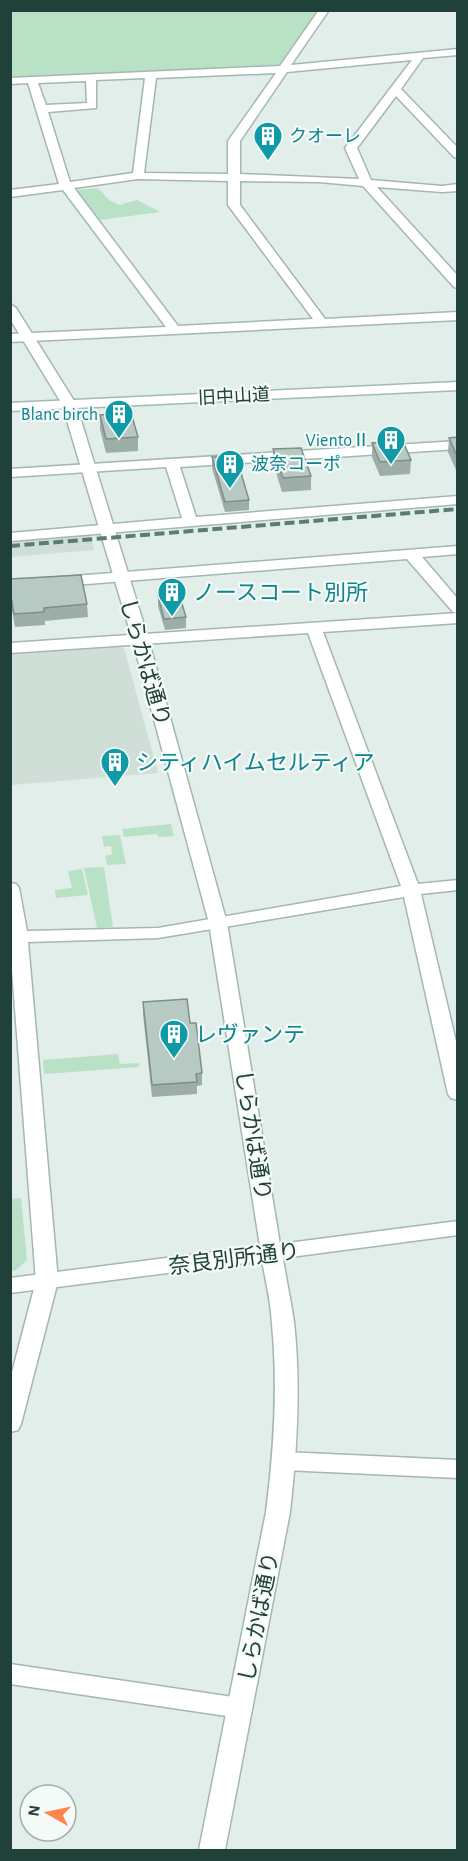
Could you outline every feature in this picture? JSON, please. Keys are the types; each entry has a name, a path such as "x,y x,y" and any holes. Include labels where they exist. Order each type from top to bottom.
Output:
{"street":[{"path":"321,322 234,205 234,141 324,10"},
{"path":"10,81 285,69 458,52"},
{"path":"420,56 351,148 366,182 458,284"},
{"path":"138,176 151,75"},
{"path":"41,109 92,106 92,78"},
{"path":"32,80 66,186 174,329"},
{"path":"395,89 458,155"},
{"path":"10,194 138,176 235,177 458,188"},
{"name":"しらかば通り","path":"10,308 69,404 141,638 219,922 274,1254 286,1360 284,1461 278,1512 212,1851"},
{"path":"10,338 458,316"},
{"name":"旧中山道","path":"10,407 458,386"},
{"path":"10,473 458,445"},
{"path":"172,464 190,522"},
{"path":"10,537 458,500"},
{"path":"10,586 458,549"},
{"path":"410,554 458,609"},
{"path":"10,648 458,618"},
{"path":"314,629 411,890 458,1094"},
{"path":"15,937 158,933 411,890 458,885"},
{"path":"10,888 47,1281 11,1418"},
{"name":"奈良別所通り","path":"10,1286 274,1254 458,1228"},
{"path":"284,1461 458,1469"},
{"path":"10,1674 240,1708"}],"shaded area":[{"path":"90,534 94,550 11,557 11,541"},
{"path":"113,645 124,648 158,773 11,785 11,653"}],"green space":[{"path":"10,11 318,11 278,67 11,78"},
{"path":"98,188 109,200 119,205 137,200 160,212 100,220 76,190"},
{"path":"171,824 174,836 159,837 157,834 124,837 122,829"},
{"path":"120,835 126,864 107,865 105,856 112,854 111,846 104,847 102,836"},
{"path":"104,867 113,927 97,928 84,868"},
{"path":"82,869 88,895 56,898 55,890 72,888 68,871"},
{"path":"118,1054 120,1064 139,1063 139,1067 44,1074 43,1060"},
{"path":"21,1198 27,1260 16,1270 11,1271 11,1199"}],"building":[{"path":"131,413 138,437 106,439 100,415"},
{"path":"458,437 458,456 457,456 449,438"},
{"path":"403,441 411,460 380,462 372,443"},
{"path":"301,448 311,476 283,478 273,449"},
{"name":"波奈コーポ","path":"236,456 249,500 225,502 212,457"},
{"path":"81,575 87,604 44,608 44,612 14,614 10,579"},
{"path":"179,594 186,617 164,619 158,596"},
{"name":"レヴァンテ","path":"187,999 190,1023 196,1023 202,1073 196,1074 197,1082 152,1085 143,1002"}],"railway":[{"path":"10,546 458,509"}],"place":[{"name":"クオーレ","path":"268,162"},
{"name":"Blanc birch","path":"119,440"},
{"name":"VientoⅡ","path":"391,466"},
{"name":"波奈コーポ","path":"230,490"},
{"name":"ノースコート別所","path":"172,618"},
{"name":"シティハイムセルティア","path":"115,788"},
{"name":"レヴァンテ","path":"174,1060"}]}
